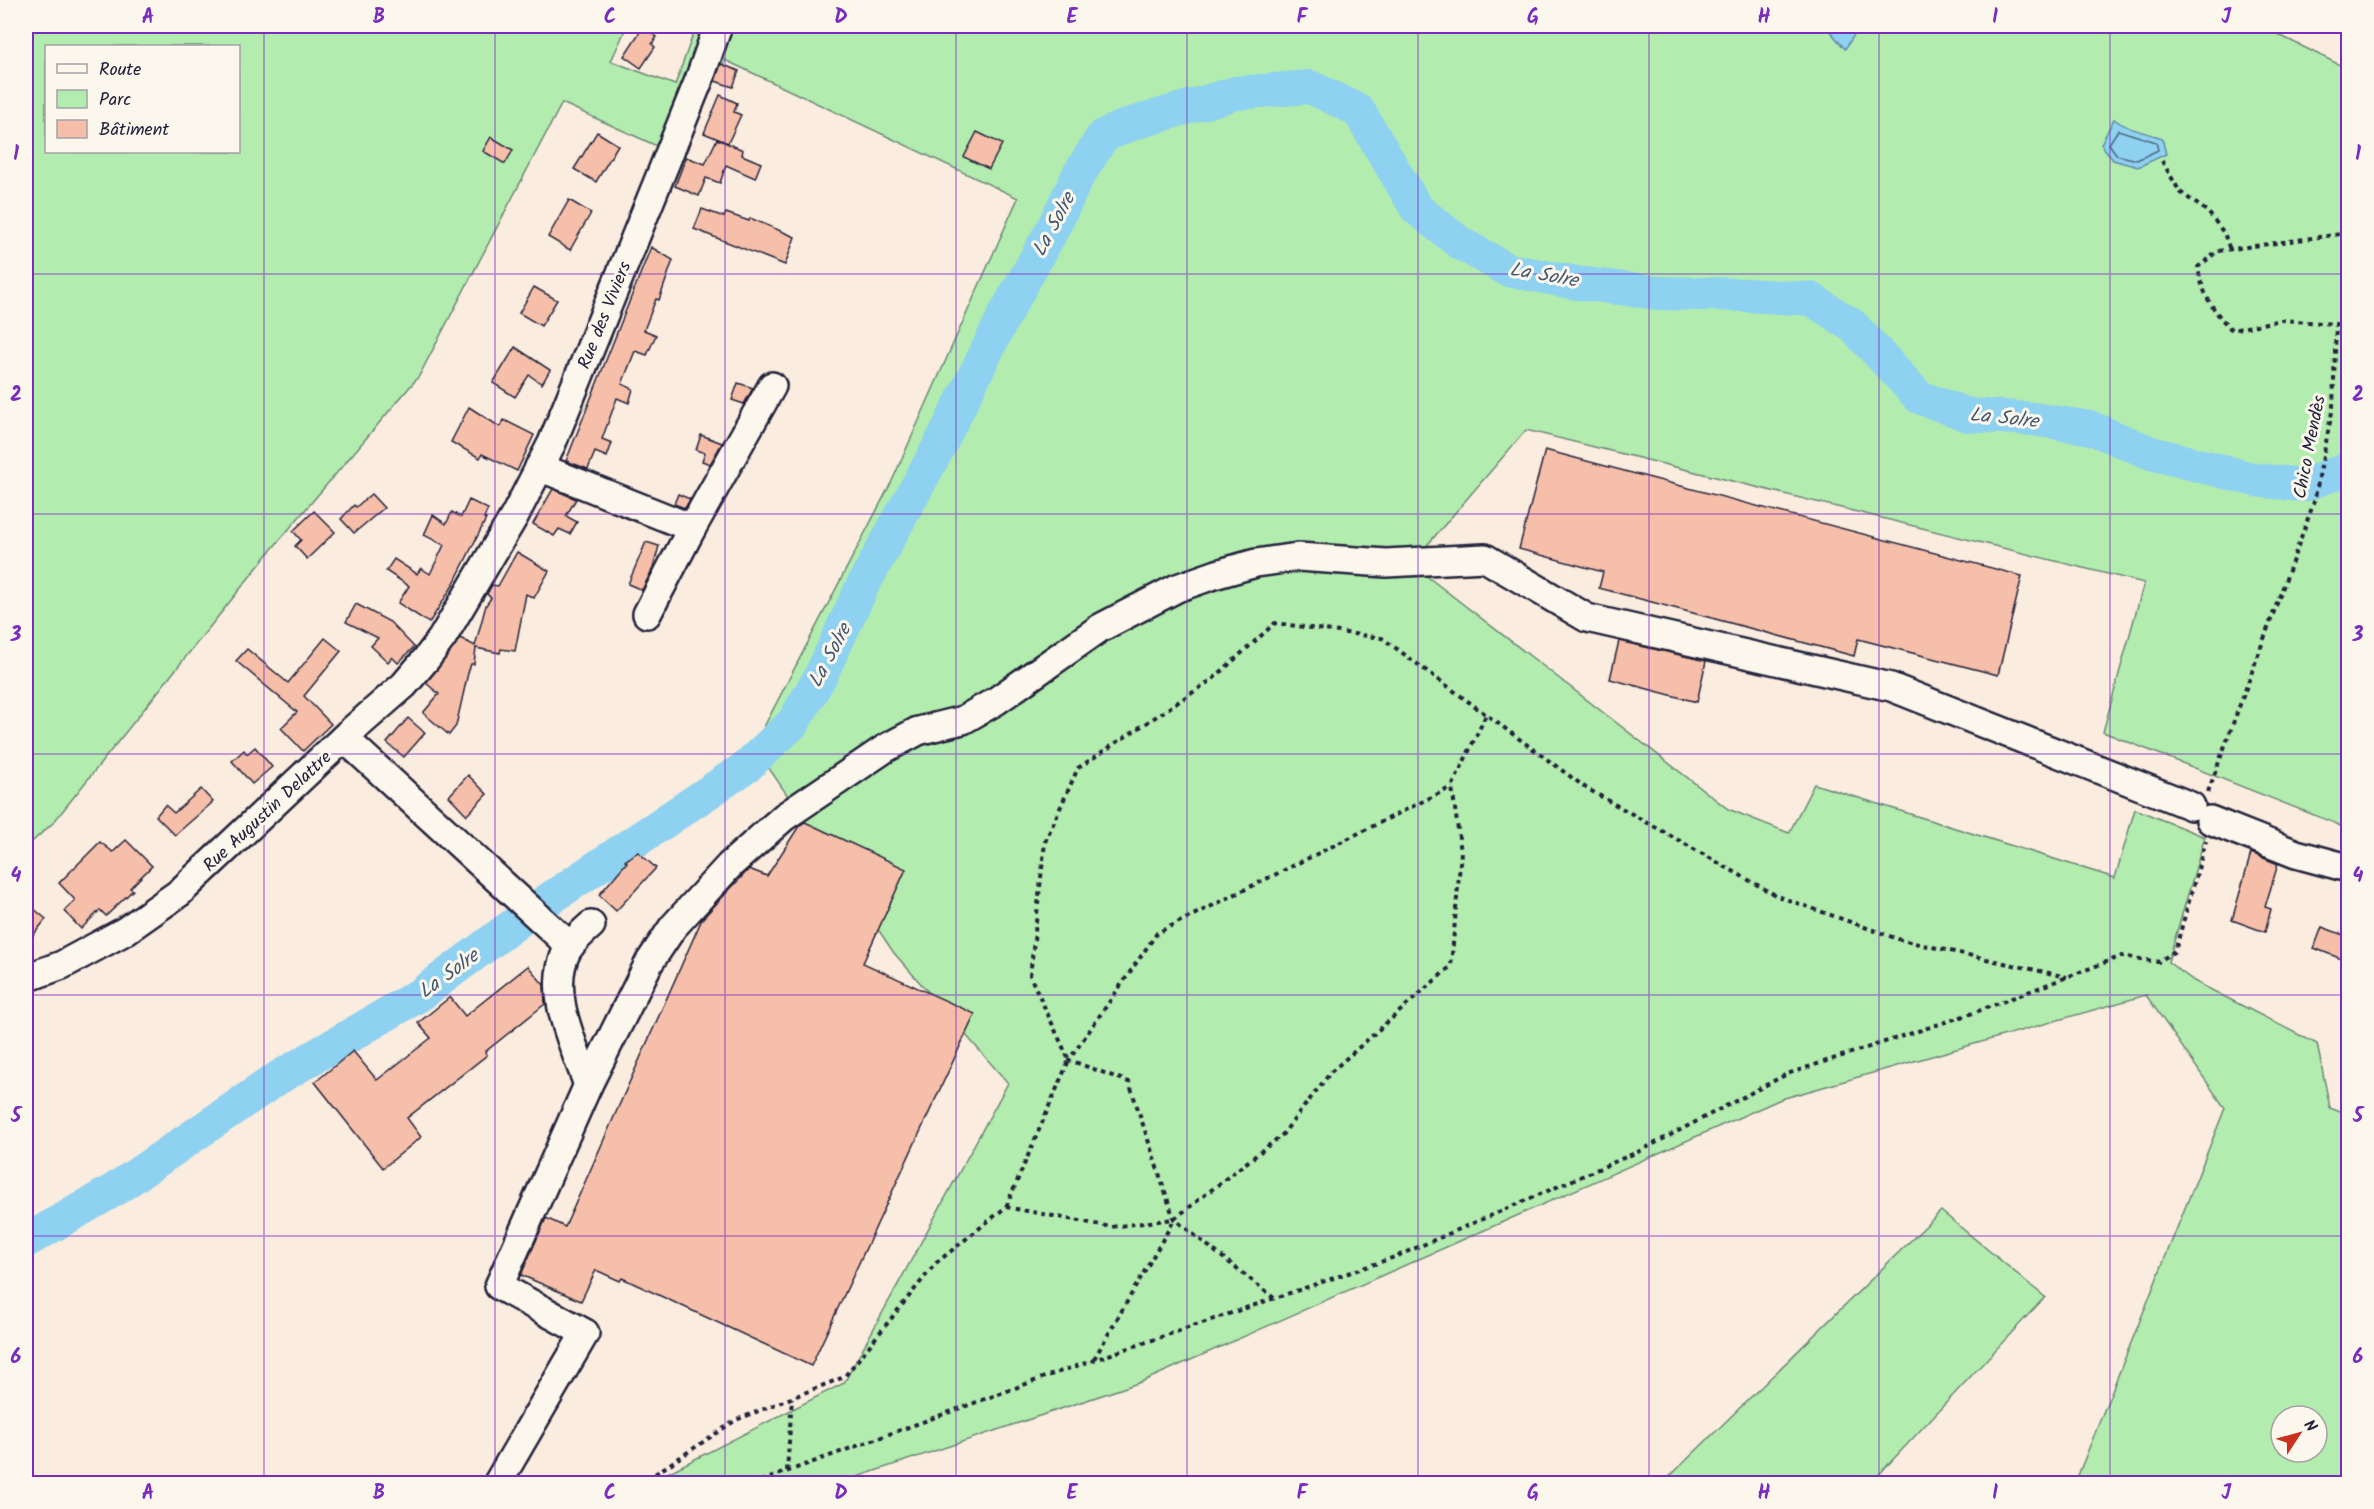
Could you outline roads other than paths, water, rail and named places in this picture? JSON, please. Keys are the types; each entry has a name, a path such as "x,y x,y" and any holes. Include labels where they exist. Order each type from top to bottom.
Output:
{"street":[{"name":"Rue des Viviers","path":"467,595 514,515 552,443 699,80 718,26"},
{"path":"647,614 692,528 772,386"},
{"path":"539,467 692,528"},
{"path":"497,1484 585,1333 499,1286 588,1085 649,963 673,927 730,865 784,817 847,773 918,731 963,720 996,701 1100,628 1177,588 1256,563 1298,557 1386,563 1485,558 1587,618 1891,687 2202,822 2296,854 2349,868"},
{"name":"Rue Augustin Delattre","path":"26,978 62,965 125,932 179,893 344,738 404,685 442,638 467,595"},
{"path":"344,738 570,946"},
{"path":"588,1085 563,1015 560,974 563,959 570,946 591,925"}],"water":[{"path":"1828,26 1860,26 1845,49"},
{"path":"2114,119 2131,128 2162,138 2166,154 2138,167 2113,160 2101,144"}],"waterway":[{"name":"La Solre","path":"26,1241 114,1190 278,1078 421,994 536,908 746,767 793,723 820,677 862,587 942,441 1004,316 1052,230 1078,176 1103,136 1131,124 1236,93 1310,87 1358,110 1417,209 1460,243 1508,270 1577,283 1658,293 1811,299 1852,325 1919,397 1968,415 2033,419 2091,428 2151,453 2256,480 2303,485 2348,469"}]}
